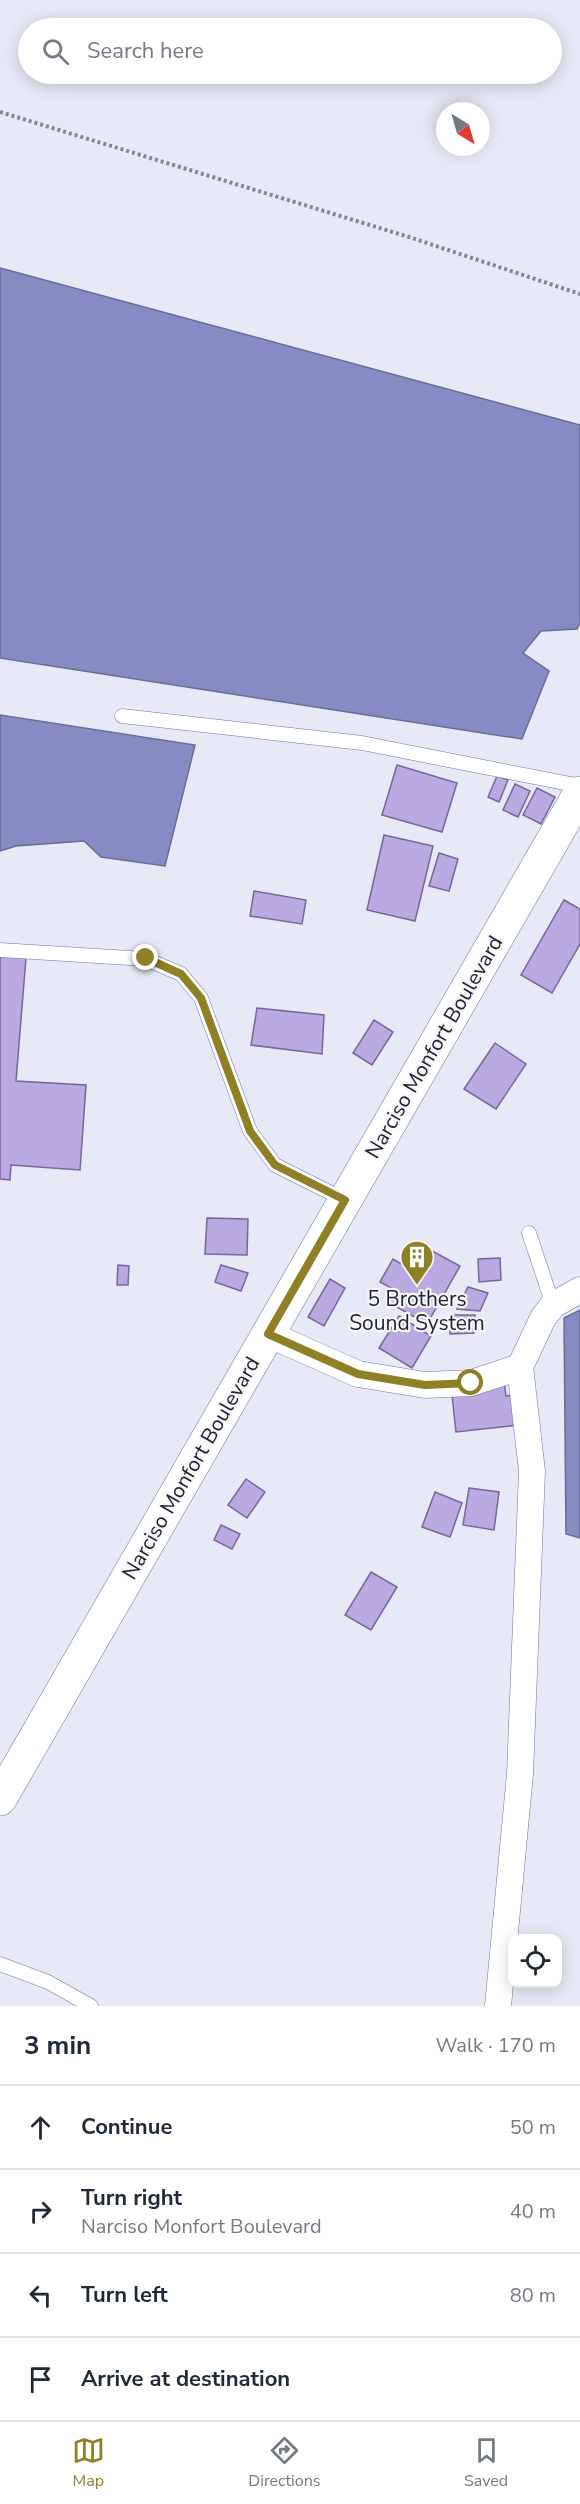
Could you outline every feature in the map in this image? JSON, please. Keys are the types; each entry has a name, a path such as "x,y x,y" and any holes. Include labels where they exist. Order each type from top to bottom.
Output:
{"main road":[{"name":"Narciso Monfort Boulevard","path":"0,1799 580,794"}],"street":[{"path":"498,2006 520,1774 532,1471 520,1366 543,1318 553,1305 580,1290"},
{"path":"268,1334 358,1374 425,1385 471,1383 520,1366"}],"lane":[{"path":"122,716 362,742 580,786"},
{"path":"0,950 146,958 181,974 201,998 250,1131 275,1165 345,1200"},
{"path":"529,1233 553,1305"},
{"path":"0,1964 48,1983 91,2006"}],"path":[{"path":"0,112 409,237 580,294"}],"water":[{"path":"0,268 580,425 580,623 577,629 541,631 523,653 549,671 522,739 0,658"},
{"path":"0,715 195,745 165,866 101,857 84,841 16,846 0,851"},
{"path":"580,1310 580,1538 566,1534 564,1318"}],"building":[{"path":"397,765 457,783 442,832 382,815"},
{"path":"497,776 508,780 499,802 488,797"},
{"path":"515,784 530,791 518,817 503,810"},
{"path":"537,788 555,797 541,824 523,815"},
{"path":"384,835 433,846 415,921 367,910"},
{"path":"439,853 458,859 449,891 429,886"},
{"path":"254,891 306,900 302,924 250,916"},
{"path":"564,900 580,909 580,944 552,993 521,975"},
{"path":"0,956 26,958 16,1081 86,1085 80,1170 11,1165 10,1180 0,1179"},
{"path":"257,1008 324,1015 322,1054 251,1045"},
{"path":"374,1020 393,1032 372,1065 353,1053"},
{"path":"495,1043 526,1064 496,1109 464,1089"},
{"path":"207,1218 248,1219 247,1255 205,1254"},
{"name":"5 Brothers Sound System","path":"421,1245 460,1266 427,1324 386,1301 393,1289 380,1282 393,1259 408,1268"},
{"path":"500,1258 501,1280 479,1282 478,1259"},
{"path":"118,1265 129,1266 128,1285 117,1285"},
{"path":"221,1265 248,1273 241,1291 215,1282"},
{"path":"330,1279 345,1288 324,1326 308,1317"},
{"path":"468,1287 488,1293 480,1311 457,1309"},
{"path":"450,1315 475,1315 474,1333 450,1334"},
{"path":"399,1316 431,1336 412,1368 379,1348"},
{"path":"504,1380 506,1396 514,1395 518,1425 456,1432 451,1386"},
{"path":"246,1479 265,1492 247,1518 228,1505"},
{"path":"469,1488 499,1492 494,1530 463,1525"},
{"path":"435,1492 462,1503 450,1537 422,1527"},
{"path":"221,1525 240,1534 232,1549 214,1540"},
{"path":"371,1572 397,1587 371,1630 345,1615"}],"place":[{"name":"5 Brothers Sound System","path":"417,1286"}],"route":[{"path":"146,958 181,974 201,998 250,1131 275,1165 345,1200 268,1334 358,1374 425,1385 471,1383"}]}
